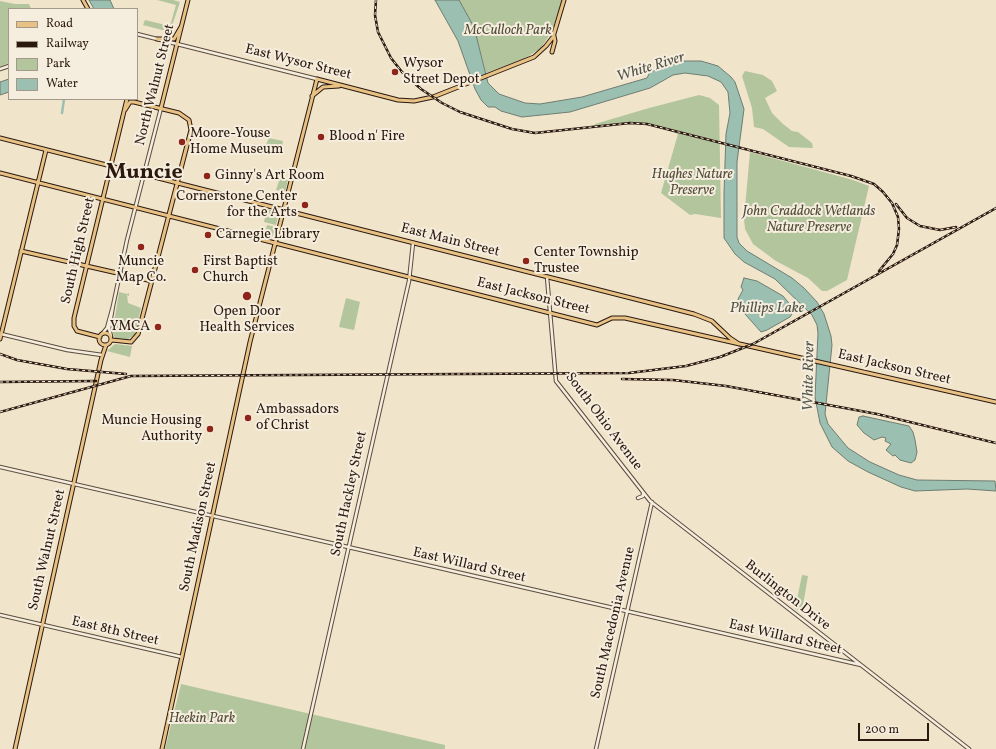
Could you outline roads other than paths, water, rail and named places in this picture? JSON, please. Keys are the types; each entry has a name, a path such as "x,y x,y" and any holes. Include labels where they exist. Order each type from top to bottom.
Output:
{"main road":[{"name":"North Walnut Street","path":"161,108 188,0"},
{"path":"552,52 555,41 554,36 564,0"},
{"path":"157,39 174,39 183,23"},
{"name":"East Wysor Street","path":"317,79 398,100 414,101 433,98 534,56 546,46 554,36"},
{"name":"South Madison Street","path":"162,749 212,516 259,309 317,79"},
{"path":"312,96 323,87 345,86"},
{"name":"South High Street","path":"101,336 77,331 74,326 74,318 127,100"},
{"path":"138,100 148,105"},
{"path":"112,340 111,336 107,333 101,336 102,344 106,345 112,340 129,342 134,340 138,334 191,130 189,120 180,113 132,102 128,103 125,110"},
{"name":"East Main Street","path":"0,138 694,314 710,319 730,338 743,345"},
{"path":"0,336 46,150"},
{"name":"East Jackson Street","path":"0,173 597,324 612,318 624,318 996,402"},
{"path":"21,251 152,281"},
{"path":"720,340 722,331"},
{"name":"South Walnut Street","path":"102,344 102,355"},
{"name":"South Walnut Street","path":"15,749 102,355 106,345"}],"street":[{"name":"East Wysor Street","path":"138,34 317,79"},
{"name":"North Walnut Street","path":"144,175 161,108"},
{"path":"111,336 109,329 113,306 144,175"},
{"name":"South Hackley Street","path":"303,749 409,277 412,243"},
{"name":"South Ohio Avenue","path":"547,277 556,381 651,502"},
{"path":"101,336 107,328 113,306"},
{"path":"0,336 72,351 102,355"},
{"name":"East Willard Street","path":"0,467 348,549 861,665"},
{"path":"638,498 643,496 643,492"},
{"name":"South Macedonia Avenue","path":"596,749 651,502"},
{"name":"Burlington Drive","path":"651,502 969,749"},
{"name":"East 8th Street","path":"0,615 182,657"}],"water":[{"path":"89,0 110,0 114,8 93,8"},
{"path":"435,0 459,0 474,27 488,83 499,94 525,103 540,104 582,97 647,78 650,72 684,61 701,61 718,66 731,77 735,82 744,109 737,162 737,237 739,243 747,251 792,278 804,288 817,302 824,314 831,336 832,345 825,414 828,424 848,448 870,462 899,475 917,480 995,481 996,491 967,489 915,491 901,487 868,472 848,461 832,447 820,423 815,397 818,333 817,325 812,315 775,279 744,262 735,254 724,238 726,134 730,113 728,92 721,82 708,76 685,73 673,75 650,88 570,112 522,117 501,111 495,107 488,107 481,100 475,89 458,41"},
{"path":"8,79 8,92 0,95 0,82"},
{"name":"Phillips Lake","path":"744,278 757,281 783,296 792,307 792,314 790,317 761,332 745,314 738,299 743,290 741,287"},
{"path":"863,416 909,426 913,432 915,440 917,452 915,460 911,463 900,460 886,450 891,444 885,441 886,438 882,437 874,440 864,433 857,425 859,417"}],"waterway":[{"path":"62,113 64,100"}],"railway":[{"path":"376,0 375,15 378,32 391,58 402,72 421,89 442,103 460,112 512,129 535,133 630,123 647,124 851,176 874,184 892,203 898,217 899,229 897,245 893,254 879,271"},
{"path":"896,204 907,218 920,226 940,230 956,227"},
{"path":"0,412 131,376 629,373 686,366 720,357 753,344 996,208"},
{"path":"0,354 17,360 67,369 126,374"},
{"path":"622,379 673,380 726,386 877,414 996,443"},
{"path":"0,382 96,381"}],"place":[{"name":"Wysor Street Depot","path":"395,72"},
{"name":"Blood n' Fire","path":"321,137"},
{"name":"Moore-Youse Home Museum","path":"182,142"},
{"name":"Ginny's Art Room","path":"207,176"},
{"name":"Cornerstone Center for the Arts","path":"305,205"},
{"name":"Carnegie Library","path":"208,235"},
{"name":"Muncie Map Co.","path":"141,247"},
{"name":"Center Township Trustee","path":"526,261"},
{"name":"First Baptist Church","path":"195,270"},
{"name":"Open Door Health Services","path":"247,296"},
{"name":"YMCA","path":"158,327"},
{"name":"Ambassadors of Christ","path":"248,418"},
{"name":"Muncie Housing Authority","path":"210,429"}],"district":[{"name":"Muncie","path":"144,174"}],"park label":[{"name":"McCulloch Park","path":"508,31"},
{"name":"Hughes Nature Preserve","path":"692,184"},
{"name":"John Craddock Wetlands Nature Preserve","path":"809,220"},
{"name":"Heekin Park","path":"202,719"}],"water label":[{"name":"White River","path":"651,68"},
{"name":"White River","path":"810,376"}]}
